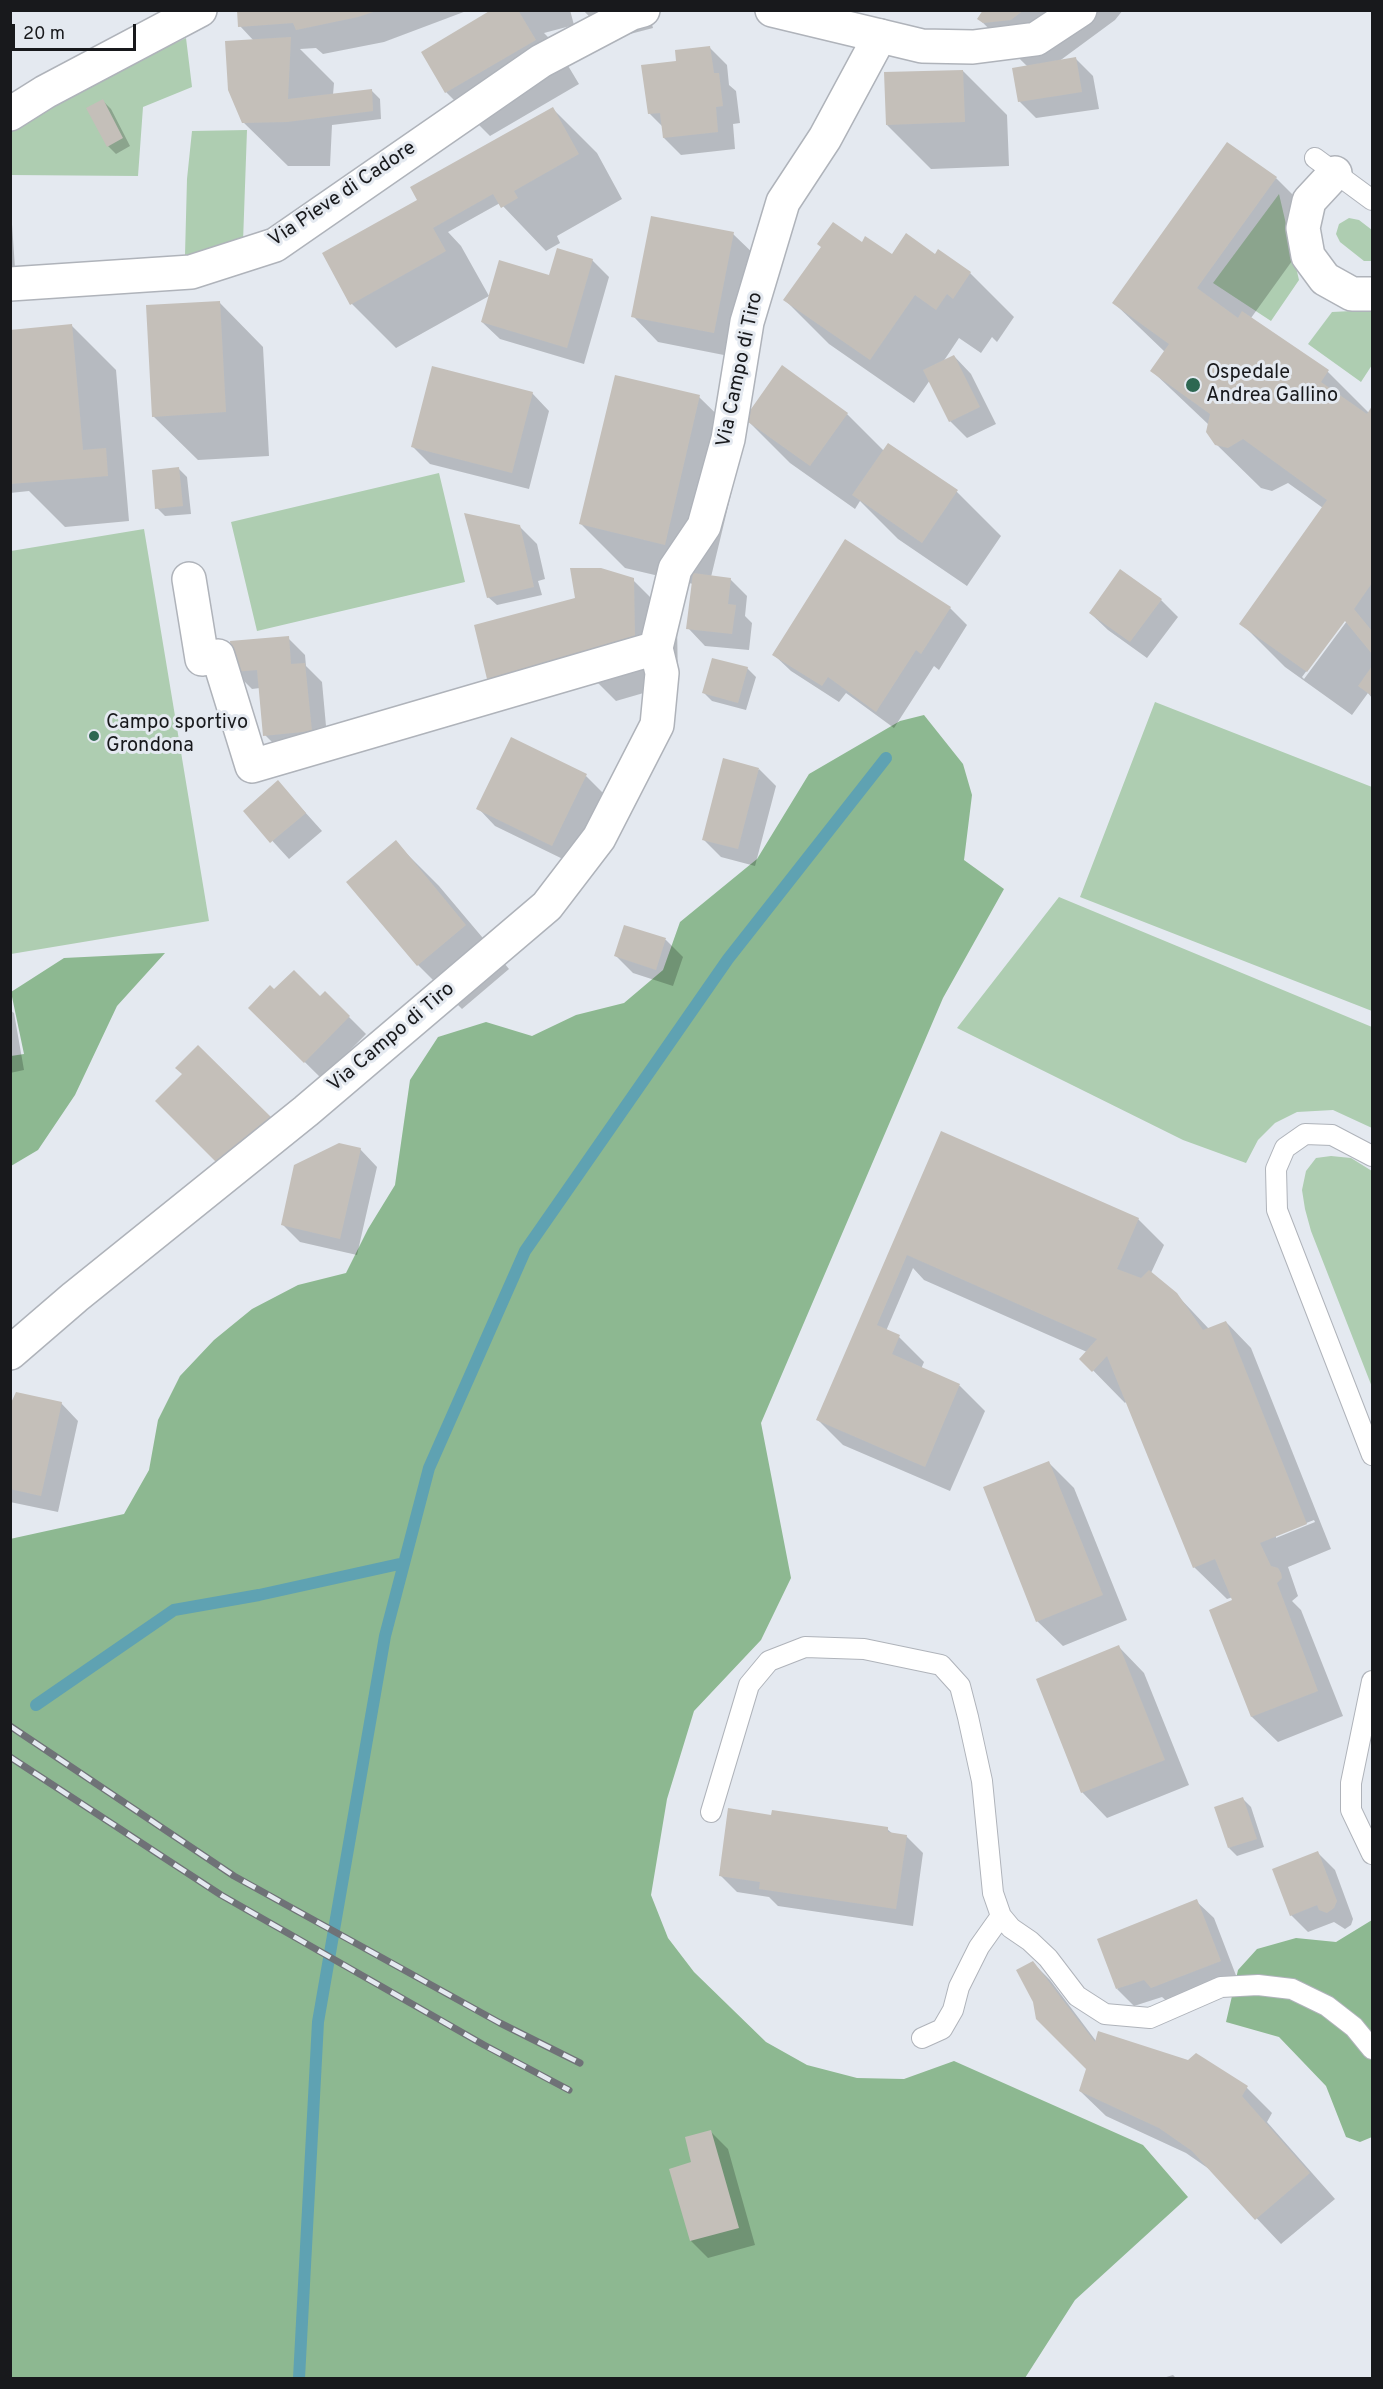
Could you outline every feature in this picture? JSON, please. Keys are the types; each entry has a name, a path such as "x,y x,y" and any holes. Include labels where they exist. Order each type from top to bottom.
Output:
{"street":[{"path":"10,114 45,92 200,10"},
{"name":"Via Pieve di Cadore","path":"10,284 191,272 275,245 541,61 632,13 643,10"},
{"path":"772,10 922,46 973,47 1035,39 1080,10"},
{"name":"Via Campo di Tiro","path":"10,1353 75,1297 315,1103 547,906 599,838 657,725 662,673 656,648 675,569 704,526 728,439 747,322 783,202 825,138 880,36"},
{"path":"1325,165 1309,201 1303,228 1308,256 1324,279 1352,294 1372,294"},
{"path":"189,579 202,659 218,656 252,766 656,648"}],"lane":[{"path":"1325,165 1372,200"},
{"path":"1372,1156 1332,1135 1305,1134 1285,1148 1276,1169 1277,1210 1372,1455"},
{"path":"711,1812 749,1685 769,1661 805,1647 864,1649 941,1665 960,1686 968,1717 982,1781 993,1893 1001,1916 1011,1928 1030,1941 1048,1958 1077,1996 1105,2014 1150,2018 1221,1987 1258,1985 1292,1989 1328,2006 1354,2027 1372,2049"},
{"path":"1372,1681 1351,1783 1352,1810 1372,1854"},
{"path":"922,2038 942,2029 953,2010 959,1988 979,1947 1001,1916"}],"green space":[{"path":"186,38 192,87 143,107 138,176 11,175 11,130 51,100"},
{"path":"247,130 243,242 210,253 185,255 187,179 192,131"},
{"path":"1279,194 1299,280 1271,321 1213,283"},
{"path":"1349,218 1359,220 1372,230 1372,261 1364,261 1340,242 1336,234 1339,224"},
{"path":"1372,310 1372,365 1361,382 1308,344 1332,312"},
{"path":"439,473 465,582 257,631 231,522"},
{"name":"Campo sportivo Grondona","path":"144,529 209,921 11,954 11,551"},
{"path":"1155,702 1372,787 1372,1011 1080,897"},
{"path":"924,715 963,764 972,795 964,860 1004,889 943,998 761,1423 791,1578 761,1640 694,1711 667,1799 651,1895 668,1938 694,1972 766,2042 807,2065 857,2078 904,2079 954,2061 1143,2145 1188,2197 1075,2300 1025,2378 11,2378 10,1539 124,1514 149,1470 158,1420 180,1376 214,1340 252,1309 298,1285 346,1273 368,1229 395,1185 410,1080 438,1037 486,1022 532,1036 576,1015 624,1003 663,970 680,922 757,859 809,774 900,721"},
{"path":"1059,897 1372,1027 1372,1128 1333,1110 1297,1112 1275,1123 1258,1140 1246,1163 1183,1140 957,1028"},
{"path":"165,953 117,1006 75,1095 38,1150 11,1166 11,1056 24,1054 11,992 64,958"},
{"path":"1331,1156 1351,1158 1372,1171 1372,1387 1311,1231 1305,1209 1302,1190 1306,1171 1316,1158"},
{"path":"1372,1920 1372,2137 1360,2142 1346,2137 1326,2086 1279,2037 1226,2022 1238,1970 1257,1949 1296,1938 1336,1942"}],"building":[{"path":"237,10 376,11 296,30 293,23 238,27"},
{"path":"491,10 518,10 536,40 445,93 421,52"},
{"path":"983,10 1024,10 1011,20 983,23 977,19"},
{"path":"291,37 288,99 372,89 373,111 287,122 242,123 228,90 225,41"},
{"path":"710,46 714,73 719,73 723,106 716,107 718,132 663,138 660,113 648,114 641,65 676,61 675,50"},
{"path":"1076,57 1082,92 1018,102 1012,68"},
{"path":"963,70 965,122 886,125 884,72"},
{"path":"103,99 123,138 107,147 86,108"},
{"path":"553,107 579,154 514,191 518,198 501,208 493,194 433,228 446,251 350,305 322,253 417,200 410,187"},
{"name":"Ospedale Andrea Gallino","path":"1227,142 1277,177 1197,288 1238,318 1242,311 1329,370 1321,382 1367,414 1372,406 1372,583 1354,609 1372,631 1372,654 1345,621 1307,672 1239,624 1327,500 1243,439 1228,448 1215,445 1206,432 1210,414 1150,371 1169,344 1112,303"},
{"path":"651,216 734,232 714,333 631,317"},
{"path":"833,222 862,242 865,236 892,254 906,233 935,254 938,249 971,272 953,299 947,294 936,310 915,295 870,360 783,300 821,247 817,244"},
{"path":"557,248 593,259 567,348 481,322 499,260 549,275"},
{"path":"220,301 226,412 152,417 146,305"},
{"path":"72,324 83,450 106,448 108,476 10,484 10,330"},
{"path":"954,355 980,407 949,422 923,370"},
{"path":"782,365 848,413 810,466 744,419"},
{"path":"432,366 533,392 512,473 411,447"},
{"path":"615,375 700,395 665,545 579,524"},
{"path":"888,443 958,490 922,543 852,495"},
{"path":"179,467 183,506 155,509 152,470"},
{"path":"464,513 520,525 534,587 487,598"},
{"path":"845,539 951,607 921,654 916,650 876,712 828,677 822,686 772,655"},
{"path":"570,568 601,568 634,578 635,639 487,679 474,625 575,598"},
{"path":"1120,569 1162,599 1130,642 1089,613"},
{"path":"693,573 731,578 728,604 736,605 732,634 686,629"},
{"path":"289,636 291,664 305,663 312,731 263,736 257,670 233,672 230,641"},
{"path":"712,658 748,667 738,703 702,693"},
{"path":"1372,666 1372,696 1358,686"},
{"path":"511,737 587,774 552,846 476,809"},
{"path":"723,758 759,768 738,849 702,840"},
{"path":"278,780 306,813 270,843 243,811"},
{"path":"396,840 466,925 417,966 346,882"},
{"path":"624,925 666,938 656,970 614,956"},
{"path":"294,970 320,996 325,991 350,1016 304,1063 248,1008 270,985 274,989"},
{"path":"198,1045 272,1118 221,1167 155,1101 182,1074 175,1068"},
{"path":"941,1131 1139,1218 1117,1269 1141,1278 1149,1270 1177,1293 1203,1330 1226,1321 1307,1524 1260,1543 1271,1566 1278,1568 1281,1573 1282,1578 1277,1583 1318,1691 1251,1717 1209,1610 1232,1600 1215,1559 1193,1568 1107,1356 1092,1372 1079,1359 1097,1339 907,1255 877,1325 900,1335 892,1354 960,1384 925,1467 816,1420"},
{"path":"339,1143 361,1148 340,1239 281,1225 294,1165"},
{"path":"16,1392 62,1402 41,1496 10,1489 10,1405"},
{"path":"1049,1461 1103,1595 1036,1622 983,1487"},
{"path":"1119,1645 1165,1760 1081,1793 1036,1679"},
{"path":"1243,1797 1257,1839 1228,1848 1214,1807"},
{"path":"728,1808 771,1815 772,1810 888,1827 888,1832 907,1835 896,1909 759,1889 760,1882 719,1876"},
{"path":"1318,1851 1337,1901 1334,1908 1327,1913 1319,1910 1317,1905 1290,1916 1272,1869"},
{"path":"1197,1899 1221,1961 1151,1988 1144,1980 1116,1989 1097,1939"},
{"path":"1033,1961 1095,2042 1098,2031 1188,2060 1196,2053 1248,2086 1242,2096 1310,2173 1255,2220 1192,2151 1159,2128 1079,2091 1086,2069 1036,2019 1033,2002 1016,1970"},
{"path":"711,2130 739,2228 690,2241 669,2169 691,2162 685,2137"}],"waterway":[{"path":"299,2378 318,2022 385,1636 429,1468 525,1251 728,959 886,758"},
{"path":"36,1705 174,1610 259,1595 404,1563"}],"railway":[{"path":"10,1726 234,1876 500,2023 580,2063"},
{"path":"10,1757 221,1895 484,2045 569,2090"}],"place":[{"name":"Ospedale Andrea Gallino","path":"1193,385"},
{"name":"Campo sportivo Grondona","path":"94,736"}]}
